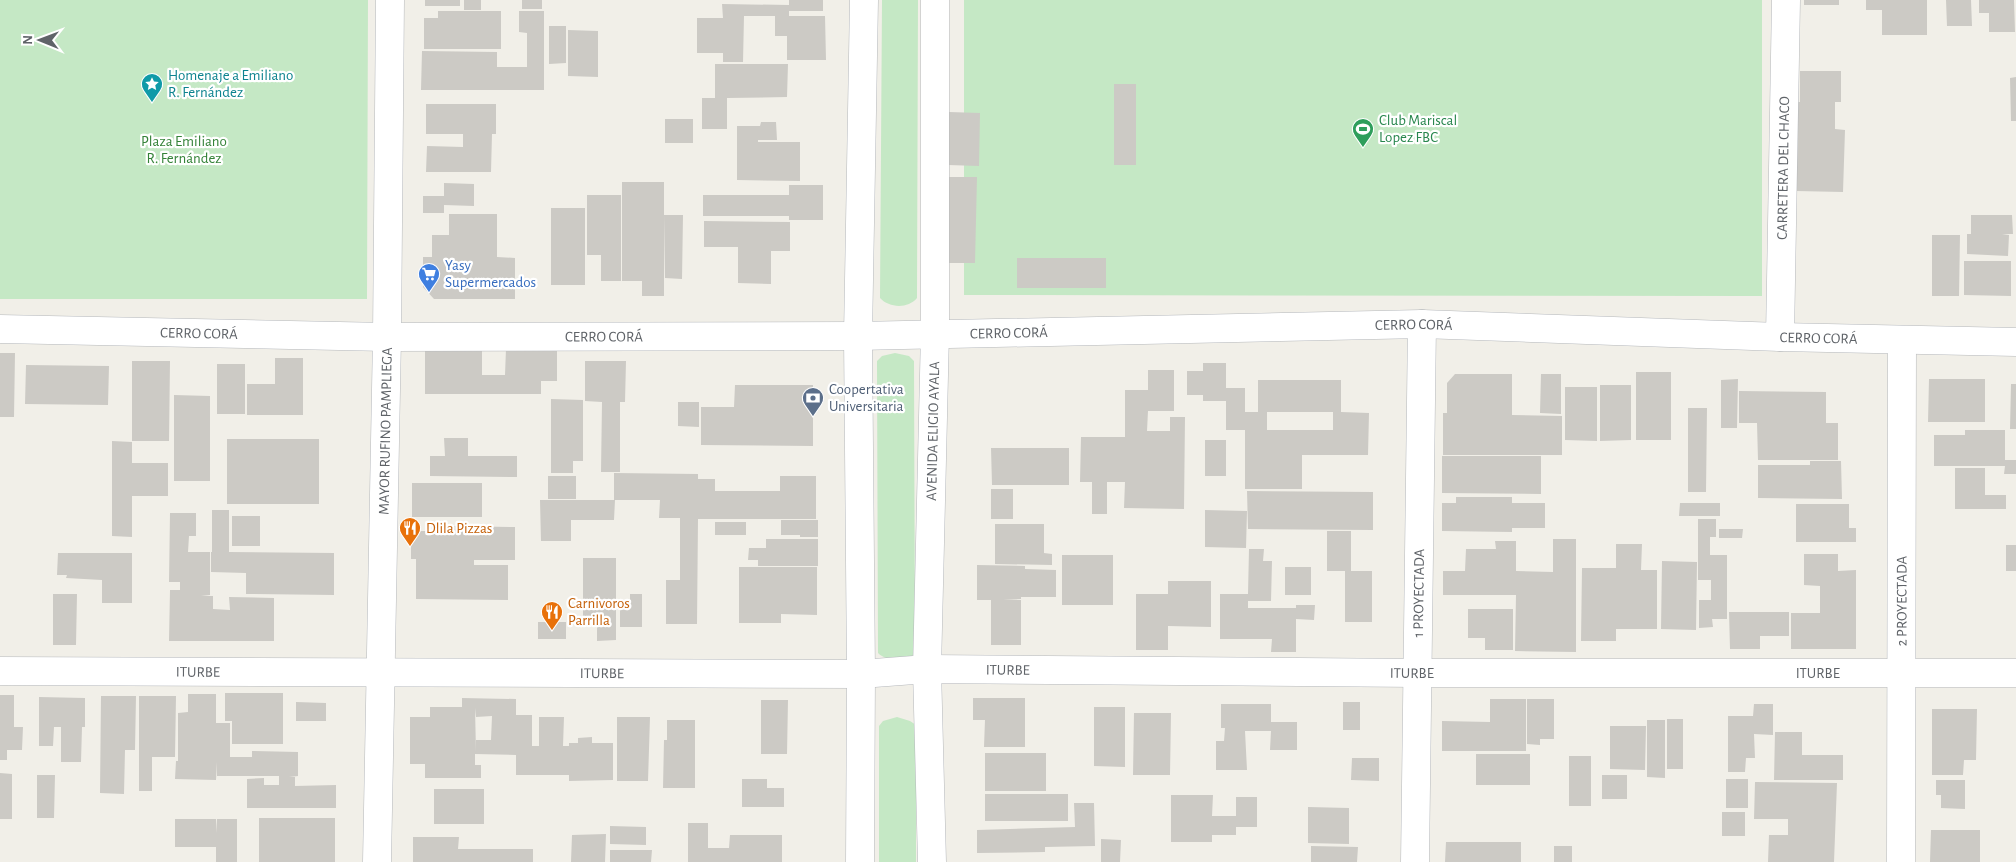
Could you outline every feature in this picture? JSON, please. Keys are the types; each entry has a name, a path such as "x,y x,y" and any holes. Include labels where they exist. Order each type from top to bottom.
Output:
{"street":[{"name":"MAYOR RUFINO PAMPLIEGA","path":"376,862 387,337 390,0"},
{"path":"860,862 861,674 858,336 864,0"},
{"name":"AVENIDA ELIGIO AYALA","path":"932,862 927,670 935,333 935,0"},
{"name":"CARRETERA DEL CHACO","path":"1780,337 1786,0"},
{"name":"CERRO CORÁ","path":"0,329 387,337 858,336 1422,324 1780,337 2016,342"},
{"name":"1 PROYECTADA","path":"1415,862 1422,324"},
{"name":"2 PROYECTADA","path":"1901,862 1902,340"},
{"name":"ITURBE","path":"0,671 861,674 927,670 1418,673 2016,673"}],"green space":[{"name":"Plaza Emiliano R. Fernández","path":"0,0 368,0 367,299 0,299"},
{"path":"882,0 918,0 917,298 909,304 898,306 888,304 880,298"},
{"name":"Club Mariscal Lopez FBC","path":"964,0 1762,0 1762,296 964,295"},
{"path":"895,353 909,356 914,361 915,653 902,660 892,660 878,653 877,361 882,356"},
{"path":"897,717 916,725 916,862 879,862 879,726 883,721"}],"building":[{"path":"425,0 460,0 460,6 425,6"},
{"path":"464,0 481,0 481,10 464,10"},
{"path":"522,0 542,0 542,9 522,9"},
{"path":"789,0 823,0 823,11 789,11 789,16 825,16 826,60 787,60 787,36 775,36 775,16 744,16 743,62 723,62 723,53 697,53 697,18 723,18 722,4 789,5"},
{"path":"1804,0 1839,0 1839,5 1804,5"},
{"path":"1866,0 1927,0 1927,35 1882,35 1882,10 1866,10"},
{"path":"1946,0 1971,0 1972,26 1947,26"},
{"path":"1979,0 2014,0 2015,32 1989,32 1989,13 1979,13"},
{"path":"438,11 501,11 501,49 424,49 424,18 438,18"},
{"path":"519,11 544,11 544,90 421,90 422,51 497,52 497,67 527,67 527,33 519,32"},
{"path":"549,26 566,26 566,63 549,64"},
{"path":"568,30 598,31 598,77 568,76"},
{"path":"715,64 788,64 787,97 727,98 727,129 702,129 702,98 715,98"},
{"path":"1800,71 1841,71 1841,102 1835,102 1835,129 1845,130 1843,192 1796,191 1798,128 1792,128 1792,102 1800,102"},
{"path":"2016,77 2016,121 2011,121 2010,78"},
{"path":"1114,84 1136,84 1136,165 1114,165"},
{"path":"426,104 496,104 496,134 492,134 491,172 426,172 427,146 463,147 463,134 426,134"},
{"path":"949,112 980,113 979,166 948,165"},
{"path":"665,119 693,119 693,143 665,143"},
{"path":"761,122 776,122 777,140 758,140 758,142 800,142 800,181 737,180 737,126 760,126"},
{"path":"948,177 977,177 975,263 946,263"},
{"path":"622,182 664,182 664,296 642,296 642,281 622,281"},
{"path":"444,183 474,184 474,206 444,205 444,213 423,213 423,196 444,196"},
{"path":"789,185 823,185 823,220 789,220 789,216 703,216 703,195 789,195"},
{"path":"587,195 621,195 621,281 601,281 601,255 587,255"},
{"path":"551,208 585,208 585,285 551,285"},
{"path":"449,214 497,214 497,257 515,258 515,299 434,299 423,287 423,257 432,257 432,235 449,235"},
{"path":"664,215 683,215 682,279 665,278"},
{"path":"1971,215 2012,215 2013,234 2002,234 2009,235 2008,256 1967,254 1967,234 1971,234"},
{"path":"704,221 790,222 790,251 771,251 771,284 738,283 738,247 704,247"},
{"path":"1932,235 1960,235 1959,296 1932,296"},
{"path":"1017,258 1106,258 1106,288 1017,288"},
{"path":"1964,261 2011,261 2011,296 1964,295"},
{"path":"506,349 557,349 557,381 541,381 541,394 425,394 425,350 482,350 482,375 505,375"},
{"path":"0,353 15,353 14,417 0,417"},
{"path":"275,358 303,358 303,415 247,415 247,384 275,384"},
{"path":"132,361 170,361 169,441 132,441"},
{"path":"585,361 626,361 625,402 620,402 620,472 601,472 602,402 585,401"},
{"path":"1203,363 1226,363 1226,388 1245,388 1245,412 1258,412 1258,380 1341,380 1341,412 1369,413 1368,455 1302,455 1302,489 1245,489 1245,430 1226,430 1226,401 1203,401 1203,395 1187,395 1187,371 1203,371","holes":["1267,412 1333,412 1333,430 1267,430"]},
{"path":"217,364 245,364 245,414 217,414"},
{"path":"26,365 109,366 108,405 25,404"},
{"path":"1148,370 1174,370 1174,411 1148,411 1147,431 1170,431 1170,417 1185,417 1184,509 1124,508 1125,482 1107,482 1107,514 1092,514 1092,482 1080,482 1081,437 1125,437 1125,390 1148,390"},
{"path":"1636,372 1671,372 1671,440 1636,440"},
{"path":"1455,374 1512,374 1512,415 1562,416 1562,455 1443,455 1443,413 1447,413 1447,383"},
{"path":"1541,374 1561,374 1561,414 1540,413"},
{"path":"1738,379 1737,428 1721,428 1721,380"},
{"path":"1929,379 1985,379 1985,422 1928,422"},
{"path":"2011,384 2016,384 2016,429 2010,429"},
{"path":"735,385 813,385 813,446 701,445 701,407 734,407"},
{"path":"1600,385 1631,385 1631,440 1600,441"},
{"path":"1565,387 1597,387 1597,441 1565,440"},
{"path":"1739,391 1826,392 1826,423 1838,423 1838,460 1758,460 1757,423 1739,423"},
{"path":"174,395 210,396 210,481 174,481"},
{"path":"551,399 583,400 583,461 573,461 573,473 551,473"},
{"path":"678,402 699,402 699,427 678,426"},
{"path":"1688,408 1707,408 1706,492 1688,492"},
{"path":"1965,430 2005,430 2005,460 2016,460 2016,474 2004,474 2005,466 1934,466 1934,435 1965,435"},
{"path":"444,438 468,438 468,456 517,456 517,477 430,476 430,456 445,456"},
{"path":"227,439 319,439 319,504 227,504"},
{"path":"1205,440 1226,440 1226,476 1205,476"},
{"path":"112,441 132,442 132,463 168,463 168,496 132,496 132,537 112,536"},
{"path":"991,448 1069,448 1069,485 992,485"},
{"path":"1442,456 1541,456 1541,494 1442,493"},
{"path":"1810,461 1841,461 1842,499 1758,498 1758,465 1810,465"},
{"path":"1955,468 1985,468 1985,495 2006,495 2006,509 1955,509"},
{"path":"614,473 698,474 698,479 715,479 715,491 780,491 780,476 816,476 816,519 698,519 697,624 666,624 666,580 680,580 680,518 659,518 660,500 614,500"},
{"path":"548,476 576,476 576,499 548,499"},
{"path":"412,483 482,483 482,517 412,517"},
{"path":"991,489 1013,489 1013,519 991,519"},
{"path":"1247,491 1373,492 1373,530 1248,529"},
{"path":"1456,497 1512,497 1512,503 1545,503 1545,528 1512,528 1512,532 1442,531 1442,503 1456,503"},
{"path":"540,500 615,500 614,520 571,520 571,541 541,541"},
{"path":"1680,503 1720,503 1720,516 1679,516"},
{"path":"1796,504 1849,504 1849,528 1856,528 1856,542 1796,542"},
{"path":"212,510 229,510 229,552 334,553 334,595 246,594 246,573 211,572"},
{"path":"1205,510 1247,511 1246,548 1205,547"},
{"path":"170,513 196,513 196,536 189,536 188,552 210,552 210,595 201,596 213,596 213,609 230,610 229,597 274,598 274,641 169,641 170,590 180,590 180,582 169,582"},
{"path":"232,516 260,516 260,546 232,546"},
{"path":"1698,519 1716,519 1716,537 1710,537 1710,555 1727,555 1727,619 1712,619 1713,627 1699,628 1699,600 1711,600 1711,580 1698,580"},
{"path":"781,520 818,520 818,537 781,535"},
{"path":"715,522 746,522 746,535 715,535"},
{"path":"995,524 1044,524 1044,553 1052,554 1052,565 995,564"},
{"path":"451,526 515,527 515,560 474,560 474,565 508,565 508,600 416,599 416,559 411,559 411,531 433,531 433,534 451,534"},
{"path":"1719,529 1743,529 1742,538 1719,538"},
{"path":"1327,531 1351,531 1351,571 1372,571 1372,622 1345,622 1345,571 1327,571"},
{"path":"766,539 818,539 818,566 758,566 758,560 748,560 749,548 766,548"},
{"path":"1553,539 1576,539 1576,652 1515,651 1516,595 1443,595 1443,571 1465,571 1466,549 1496,549 1495,541 1516,541 1516,571 1553,572"},
{"path":"1616,544 1642,544 1641,570 1657,570 1657,629 1616,629 1616,641 1581,641 1582,568 1616,568"},
{"path":"2006,545 2016,545 2016,571 2006,571"},
{"path":"1249,549 1264,549 1263,561 1272,561 1271,601 1248,601 1248,608 1296,608 1296,605 1315,605 1314,620 1296,619 1296,652 1271,652 1272,639 1220,639 1220,594 1248,594"},
{"path":"58,553 132,553 132,603 102,603 102,580 66,578 67,575 57,575"},
{"path":"1804,554 1838,554 1838,571 1856,570 1856,649 1791,649 1791,613 1820,613 1820,586 1804,585"},
{"path":"1062,555 1113,555 1113,605 1062,605"},
{"path":"583,558 616,558 616,640 597,641 597,620 583,620"},
{"path":"1662,561 1697,562 1696,630 1661,629"},
{"path":"977,565 1025,566 1025,569 1056,570 1056,597 1003,599 1021,600 1021,645 991,645 991,600 977,600"},
{"path":"739,567 817,567 817,615 781,614 781,623 739,623"},
{"path":"1285,567 1311,567 1311,595 1285,595"},
{"path":"1168,581 1211,581 1211,627 1168,626 1168,650 1136,650 1136,594 1168,594"},
{"path":"53,594 77,594 76,645 53,645"},
{"path":"630,594 642,594 642,627 620,627 620,606 630,606"},
{"path":"1468,609 1513,609 1513,650 1485,650 1485,638 1468,638"},
{"path":"1729,612 1789,612 1789,636 1760,636 1760,649 1730,649"},
{"name":"Carnivoros Parrilla","path":"538,622 566,622 566,639 538,639"},
{"path":"225,693 283,693 283,744 232,744 232,721 225,721"},
{"path":"188,694 216,694 216,723 230,723 230,757 252,757 252,751 298,752 298,776 289,777 295,777 295,786 336,785 336,808 247,808 247,779 264,778 264,785 279,785 279,776 217,776 217,762 216,780 175,779 176,761 178,761 178,713 188,712"},
{"path":"0,695 14,695 14,727 23,727 22,750 7,750 7,760 0,760"},
{"path":"101,696 136,696 135,750 125,750 124,794 100,793"},
{"path":"139,696 176,696 175,757 152,757 152,791 139,791"},
{"path":"39,697 85,698 85,727 82,727 81,762 61,762 61,727 54,727 53,746 39,746"},
{"path":"462,698 516,699 516,715 532,715 532,746 539,746 539,717 564,717 563,746 569,746 569,743 578,743 578,738 592,737 592,743 613,743 613,780 569,781 569,775 516,775 516,755 475,754 475,765 481,765 481,778 425,778 425,764 410,764 410,717 430,717 430,707 462,707","holes":["475,708 476,717 492,716 491,740 476,740 476,752"]},
{"path":"973,698 1025,698 1025,747 984,747 985,720 973,720"},
{"path":"1490,699 1526,699 1526,751 1442,751 1442,721 1490,722"},
{"path":"1527,699 1554,699 1554,739 1540,739 1540,745 1527,744"},
{"path":"761,700 788,700 787,754 761,754"},
{"path":"296,702 326,703 326,721 296,721"},
{"path":"1343,702 1360,702 1360,730 1343,730"},
{"path":"1221,704 1271,704 1271,722 1297,722 1297,750 1270,750 1271,731 1245,731 1247,770 1216,770 1216,741 1224,741 1225,728 1221,728"},
{"path":"1754,704 1773,704 1773,735 1754,734 1755,758 1746,758 1745,772 1728,772 1728,716 1753,716"},
{"path":"1094,707 1125,707 1125,767 1094,766"},
{"path":"1932,709 1977,709 1976,760 1964,760 1963,775 1932,775"},
{"path":"1134,713 1171,713 1170,775 1133,775"},
{"path":"617,717 650,717 648,781 617,781"},
{"path":"1667,719 1683,719 1683,769 1667,769"},
{"path":"667,720 695,720 695,788 663,788 664,740 667,740"},
{"path":"1647,720 1665,720 1665,778 1647,777"},
{"path":"1610,726 1646,726 1645,770 1610,769"},
{"path":"1775,732 1802,732 1802,755 1843,755 1843,780 1774,780"},
{"path":"985,753 1046,753 1046,791 985,791"},
{"path":"1476,754 1530,754 1530,785 1476,785"},
{"path":"1569,756 1591,756 1591,806 1569,806"},
{"path":"1352,758 1379,758 1379,781 1351,780"},
{"path":"0,773 12,774 12,819 0,819"},
{"path":"37,775 55,775 54,818 37,818"},
{"path":"1602,775 1627,775 1627,799 1602,799"},
{"path":"742,779 767,779 767,788 784,788 784,807 742,807"},
{"path":"1726,779 1748,779 1748,808 1726,808"},
{"path":"1936,780 1965,780 1965,809 1941,808 1941,795 1936,795"},
{"path":"1755,782 1837,783 1834,862 1768,862 1769,835 1788,835 1788,819 1754,819"},
{"path":"434,789 484,789 484,824 434,824"},
{"path":"985,794 1068,794 1068,821 985,821"},
{"path":"1171,795 1213,795 1212,816 1236,816 1236,797 1257,797 1257,827 1236,827 1236,835 1212,835 1212,842 1171,842"},
{"path":"1074,803 1094,803 1095,846 1045,847 1045,852 977,853 977,830 1075,827"},
{"path":"1308,807 1349,808 1349,844 1308,843"},
{"path":"1722,812 1745,812 1745,836 1722,836"},
{"path":"259,818 335,818 335,862 259,862"},
{"path":"175,819 216,819 216,833 217,819 237,819 237,862 216,862 216,847 175,847"},
{"path":"688,823 708,823 708,848 729,848 730,835 782,835 782,862 688,862"},
{"path":"610,826 646,827 646,845 610,844"},
{"path":"1931,830 1980,830 1980,862 1930,862"},
{"path":"606,834 605,862 571,862 572,835"},
{"path":"413,837 459,837 458,849 533,849 533,862 413,862"},
{"path":"1101,839 1121,840 1120,862 1101,862"},
{"path":"1446,842 1521,842 1521,862 1445,862"},
{"path":"1311,846 1358,847 1357,862 1311,862"},
{"path":"1554,846 1572,846 1572,862 1554,862"},
{"path":"610,850 652,850 651,862 610,862"}],"place":[{"name":"Homenaje a Emiliano R. Fernández","path":"152,103"},
{"name":"Club Mariscal Lopez FBC","path":"1363,148"},
{"name":"Yasy Supermercados","path":"429,293"},
{"name":"Coopertativa Universitaria","path":"813,417"},
{"name":"Dlila Pizzas","path":"410,547"},
{"name":"Carnivoros Parrilla","path":"552,631"}]}
